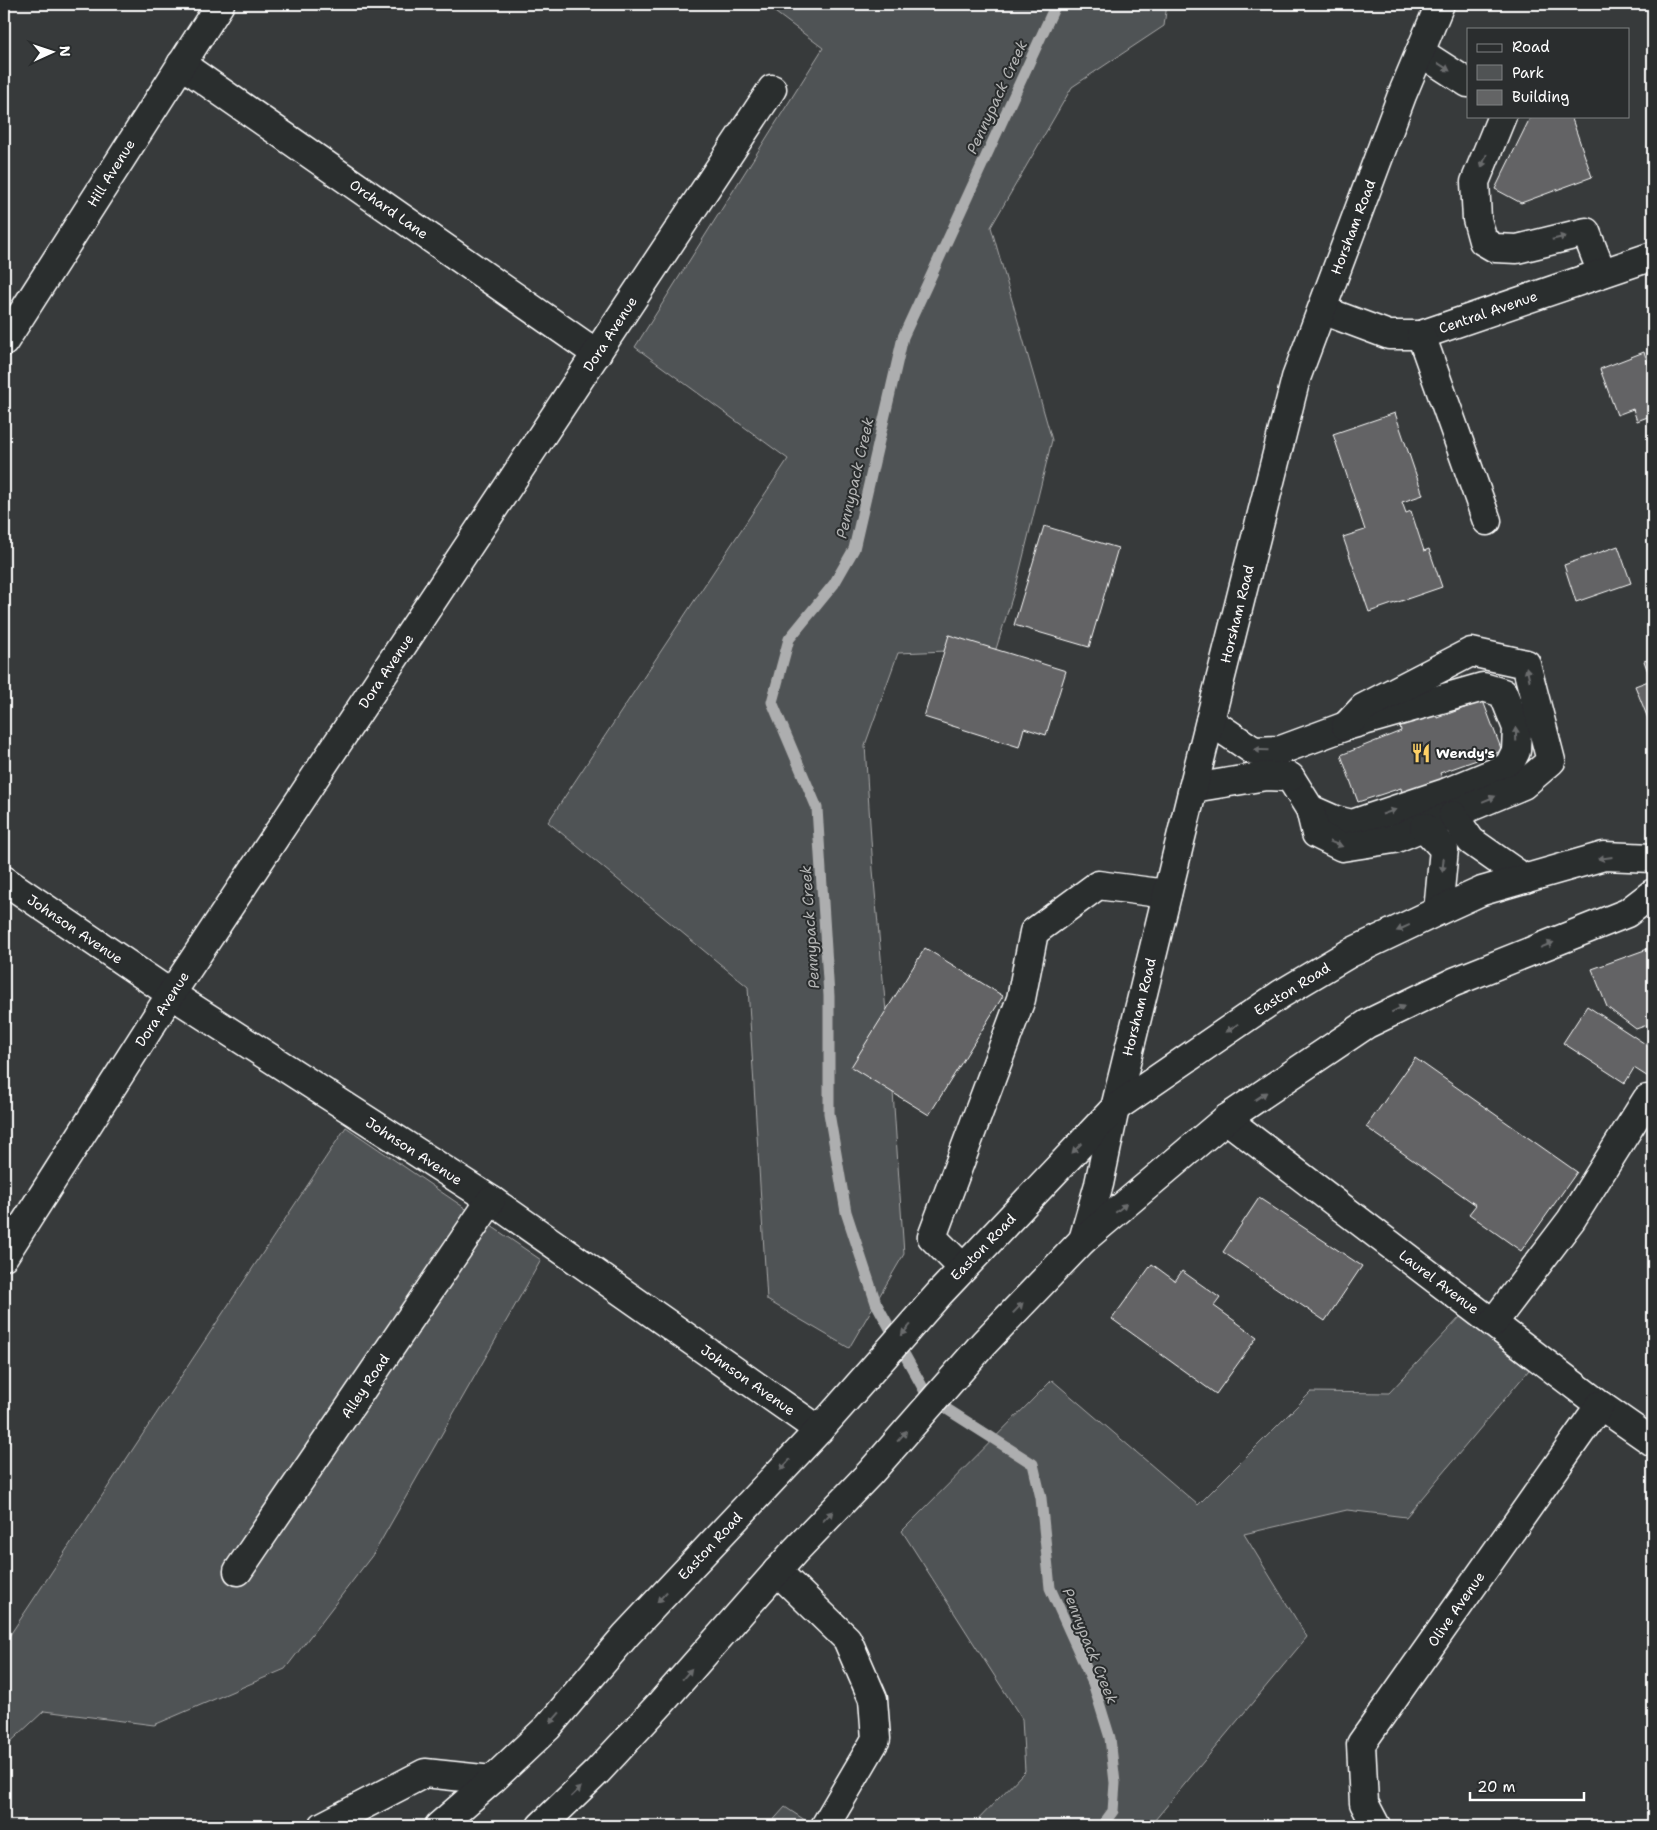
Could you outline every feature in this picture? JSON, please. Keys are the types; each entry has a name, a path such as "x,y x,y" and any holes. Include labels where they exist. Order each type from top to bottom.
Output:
{"main road":[{"name":"Hill Avenue","path":"4,342 220,4"},
{"name":"Horsham Road","path":"1084,1240 1193,788 1296,378 1402,95 1440,4"},
{"path":"1420,52 1467,82"},
{"name":"Orchard Lane","path":"181,64 597,354"},
{"name":"Dora Avenue","path":"4,1256 171,994 772,89"},
{"path":"1501,118 1475,182 1477,219 1483,241 1495,248 1517,249 1586,232 1602,273"},
{"name":"Central Avenue","path":"1322,310 1389,335 1420,335 1653,256"},
{"path":"1420,335 1487,521"},
{"path":"1290,777 1310,809 1316,834 1342,847 1394,839 1424,827 1523,785 1551,761 1526,664 1471,652 1363,708 1346,726"},
{"path":"1210,721 1254,751 1281,750 1346,726 1483,687 1503,693 1517,728 1516,751 1508,767 1444,793 1352,824 1335,820 1310,809"},
{"path":"1290,777 1308,741"},
{"path":"1193,788 1266,776 1290,777"},
{"path":"1453,815 1470,841 1525,878"},
{"path":"1424,827 1444,849 1438,911"},
{"name":"Easton Road","path":"438,1826 492,1780 548,1726 626,1636 818,1430 939,1294 1115,1108 1281,994 1350,953 1438,911 1482,891 1604,856 1653,858"},
{"name":"Johnson Avenue","path":"4,880 171,994 491,1200 818,1430"},
{"path":"963,1268 932,1237 1021,999 1034,932 1098,885 1167,894"},
{"path":"555,1822 597,1772 777,1571 870,1473 984,1343 1084,1240 1226,1119 1367,1024 1454,982 1627,912 1653,893"},
{"path":"1493,1323 1571,1220 1647,1099"},
{"name":"Laurel Avenue","path":"1226,1119 1600,1405 1653,1442"},
{"name":"Alley Road","path":"238,1571 491,1200"},
{"name":"Olive Avenue","path":"1376,1826 1364,1803 1361,1744 1600,1405"},
{"path":"777,1571 847,1640 873,1699 876,1738 825,1826"},
{"path":"323,1826 425,1773 492,1780"}],"green space":[{"path":"764,4 1167,4 1164,26 1072,87 991,227 1052,440 1017,582 996,649 898,653 865,745 873,870 892,1077 904,1254 849,1348 767,1300 748,987 548,822 788,459 635,347 823,48"},
{"path":"346,1127 541,1260 374,1553 285,1669 154,1725 44,1711 4,1748 4,1644"},
{"path":"1462,1315 1529,1370 1406,1517 1347,1510 1244,1534 1307,1637 1150,1826 972,1826 1025,1771 1022,1719 902,1531 1052,1380 1198,1505 1311,1392 1389,1393"},
{"path":"785,1807 814,1826 768,1826"}],"building":[{"path":"1530,118 1572,118 1592,177 1521,203 1495,189"},
{"path":"1644,352 1653,376 1653,415 1637,421 1633,409 1617,415 1600,369"},
{"path":"1395,413 1423,495 1402,502 1406,513 1411,511 1424,551 1429,549 1442,587 1369,612 1343,537 1365,530 1333,434"},
{"path":"1044,526 1118,548 1089,647 1014,625"},
{"path":"1618,546 1631,583 1576,602 1564,565"},
{"path":"949,635 1066,671 1046,735 1024,728 1019,747 924,717"},
{"path":"1653,658 1653,731 1635,686 1651,680 1644,661"},
{"name":"Wendy's","path":"1483,701 1502,751 1440,773 1445,784 1403,799 1401,788 1358,802 1341,755 1401,731 1400,725 1436,713 1437,718"},
{"path":"1653,947 1653,1023 1636,1029 1607,1007 1592,969"},
{"path":"925,948 1003,996 929,1115 851,1067"},
{"path":"1587,1006 1653,1049 1653,1080 1634,1068 1625,1083 1563,1043"},
{"path":"1415,1058 1577,1172 1521,1251 1469,1214 1476,1205 1366,1127"},
{"path":"1259,1198 1362,1266 1325,1321 1223,1252"},
{"path":"1152,1264 1175,1281 1182,1271 1220,1298 1214,1306 1257,1337 1216,1394 1112,1319"}],"waterway":[{"name":"Pennypack Creek","path":"1056,4 903,337 854,549 834,584 789,639 772,702 817,808 829,996 829,1113 846,1212 876,1303 928,1397 1033,1464 1041,1498 1050,1588 1093,1683 1110,1738 1115,1783 1113,1811 1102,1826"}],"place":[{"name":"Wendy's","path":"1421,753"}]}
